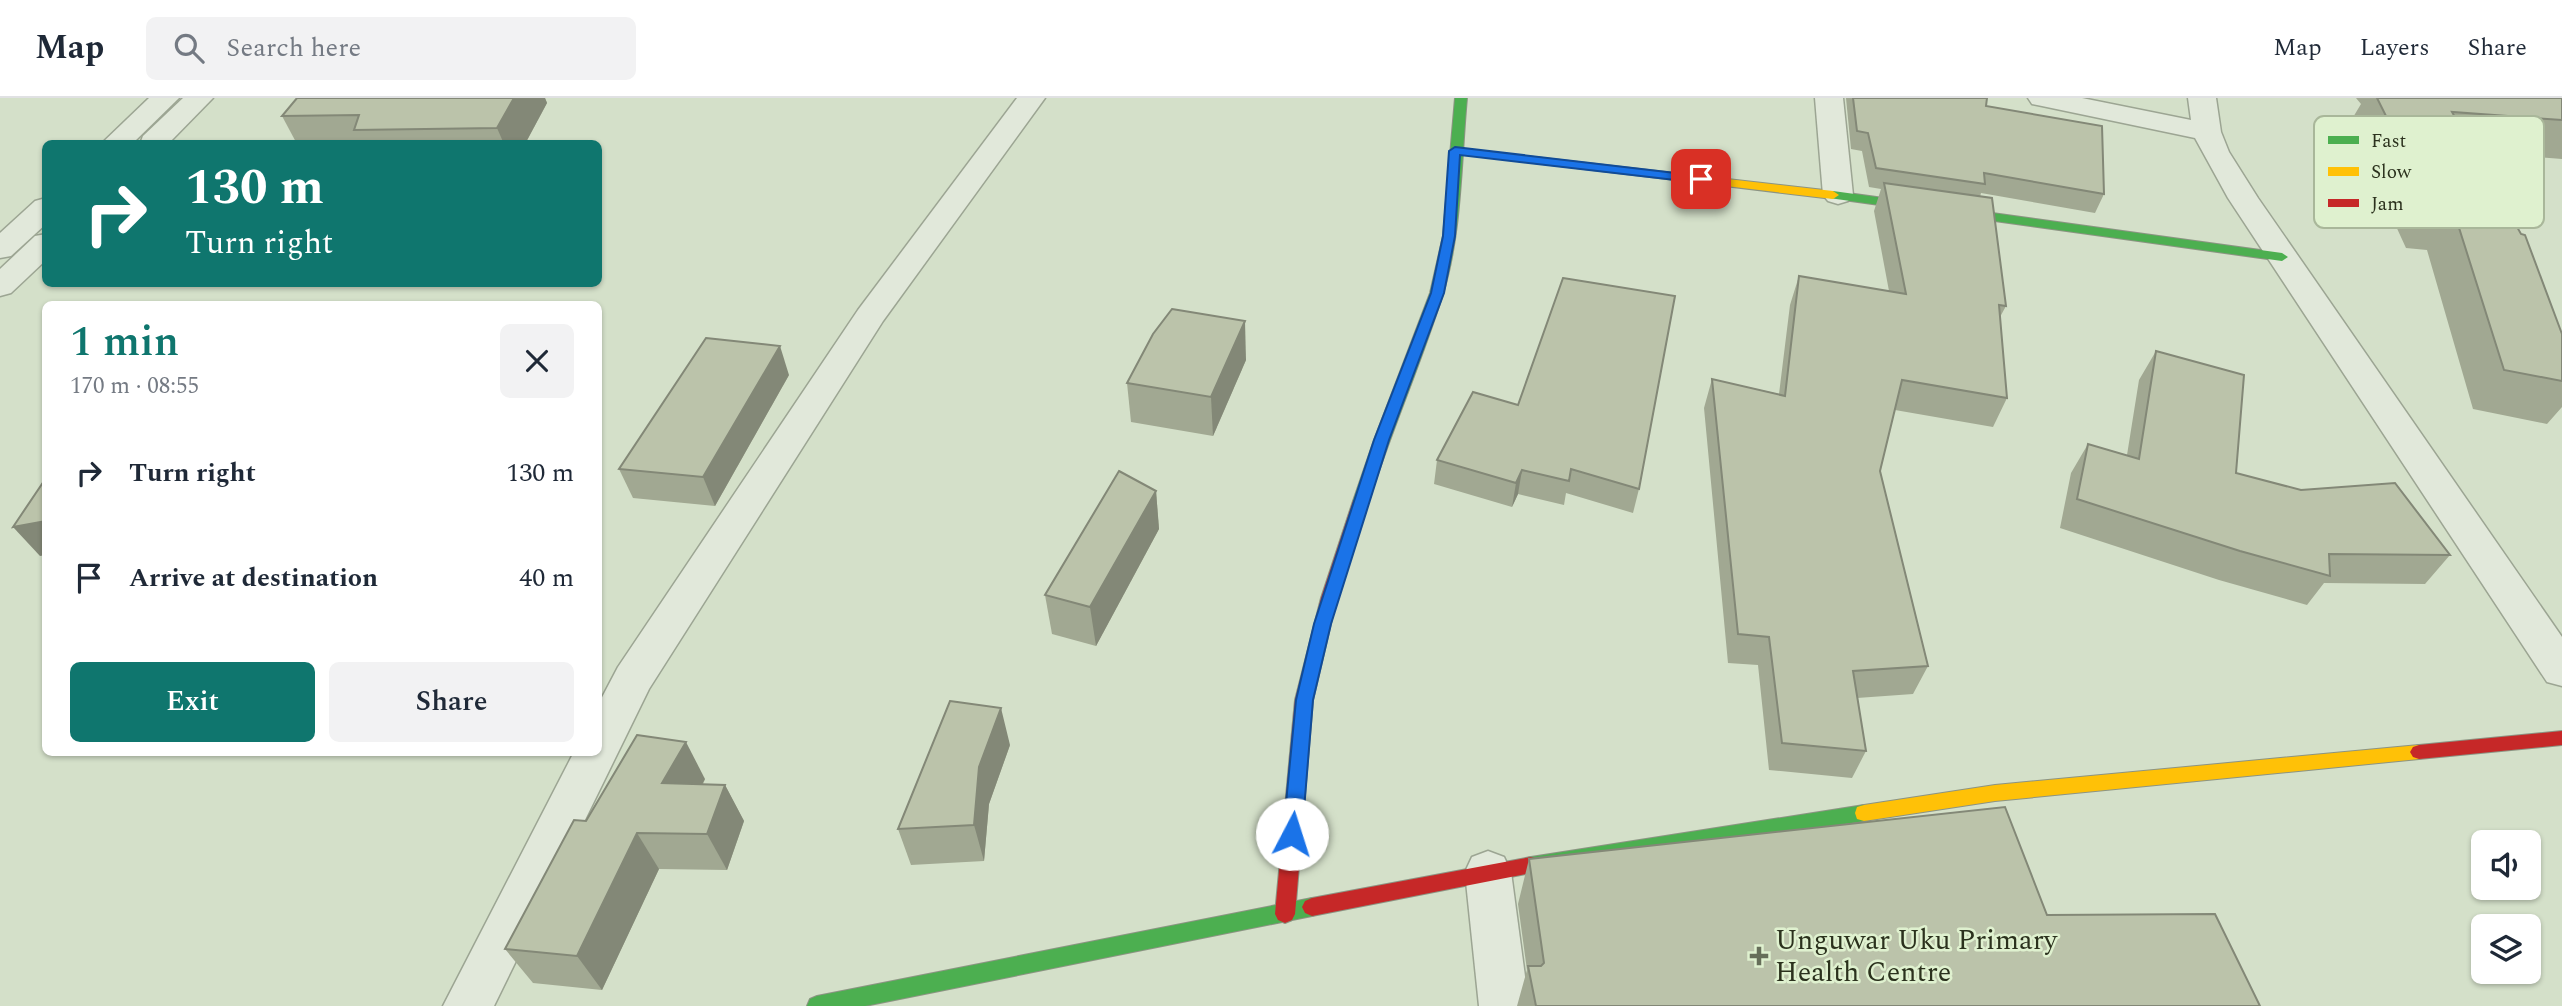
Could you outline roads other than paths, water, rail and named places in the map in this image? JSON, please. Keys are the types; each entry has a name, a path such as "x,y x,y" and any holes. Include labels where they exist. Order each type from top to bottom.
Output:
{"street":[{"path":"119,140 165,98"},
{"path":"155,140 199,98"},
{"path":"602,739 633,679 870,317 1031,98"},
{"path":"1285,914 1304,700 1329,598 1381,440 1437,293 1449,236 1461,98"},
{"path":"1829,98 1838,195"},
{"path":"2042,98 2207,132"},
{"path":"2202,98 2207,132 2215,152 2282,257 2562,670"},
{"path":"1455,151 1838,195 2282,257"},
{"path":"0,249 42,211"},
{"path":"0,286 42,247"},
{"path":"817,1006 1488,872 1995,793 2562,738"},
{"path":"468,1006 594,756"},
{"path":"1488,872 1504,1006"}],"place":[{"name":"Unguwar Uku Primary Health Centre","path":"1759,956"}]}
